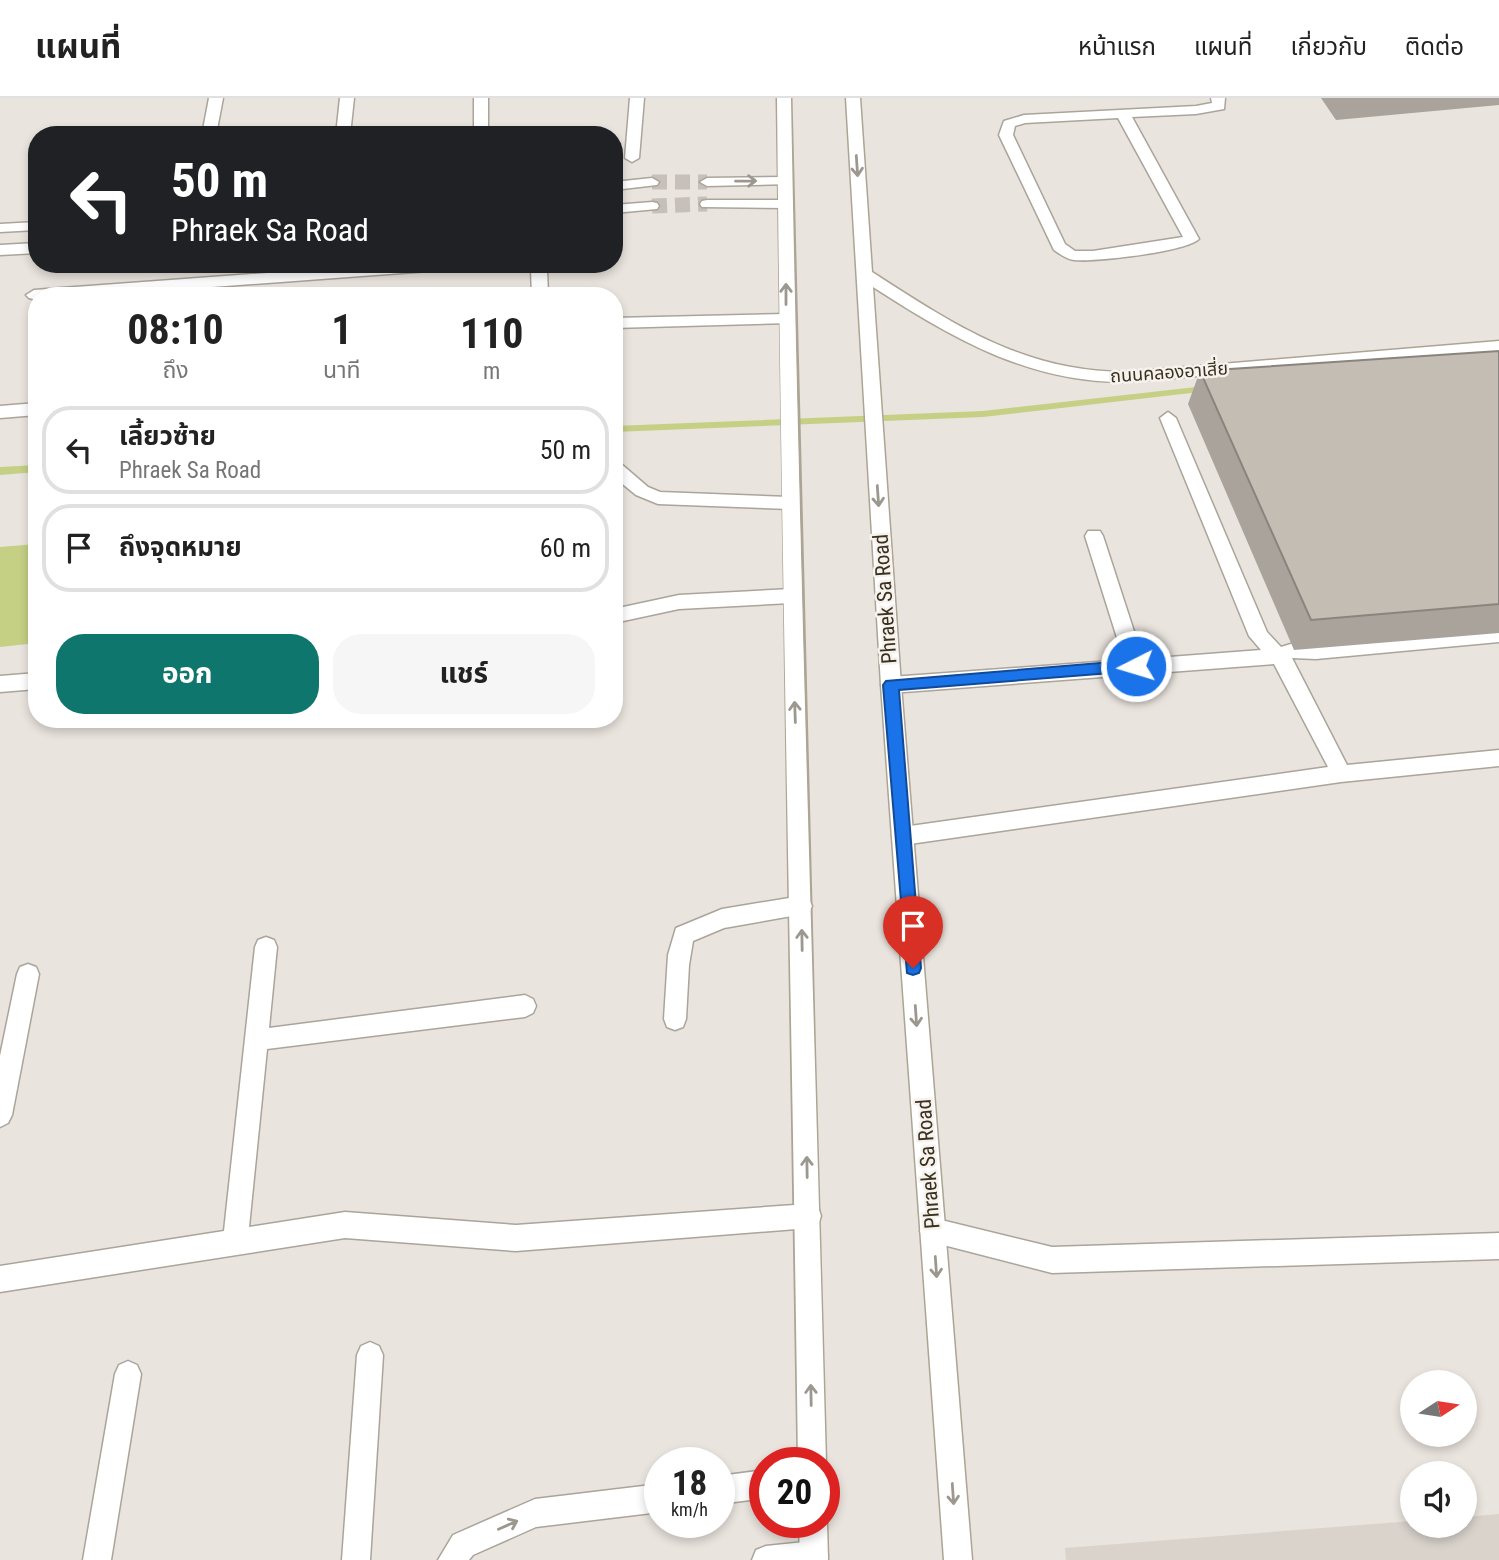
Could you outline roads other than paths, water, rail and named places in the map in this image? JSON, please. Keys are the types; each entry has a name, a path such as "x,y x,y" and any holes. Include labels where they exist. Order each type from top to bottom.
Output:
{"street":[{"path":"211,126 216,98"},
{"path":"344,126 347,98"},
{"path":"481,98 481,126"},
{"path":"632,158 637,98"},
{"path":"784,98 786,387 801,906 812,1447"},
{"name":"Phraek Sa Road","path":"853,98 891,685 958,1560"},
{"path":"1123,114 1192,239 1167,246 1093,256 1072,255 1059,247 1006,135 1009,124 1024,119 1196,110 1219,106 1218,98"},
{"path":"707,182 786,181"},
{"path":"623,185 652,182"},
{"path":"707,204 786,204"},
{"path":"623,209 652,206"},
{"path":"0,228 28,226"},
{"path":"0,250 28,249"},
{"path":"143,287 333,273"},
{"name":"ถนนคลองอาเสี่ย","path":"864,274 956,334 1046,369 1084,376 1126,377 1499,346"},
{"path":"623,323 786,319"},
{"path":"0,412 28,410"},
{"path":"1168,418 1259,636 1286,664 1341,774"},
{"path":"623,475 642,491 658,498 789,503"},
{"path":"1094,536 1136,666"},
{"path":"623,613 667,604 792,596"},
{"path":"891,685 1277,656 1294,650 1316,652 1499,635"},
{"path":"0,684 28,682"},
{"path":"903,836 1341,774 1499,758"},
{"path":"675,1019 678,951 684,935 722,919 801,906"},
{"path":"235,1243 266,947"},
{"path":"0,1115 28,974"},
{"path":"256,1040 525,1006"},
{"path":"0,1279 345,1225 516,1238 808,1216"},
{"path":"933,1231 1052,1260 1499,1246"},
{"path":"356,1560 370,1355"},
{"path":"97,1560 128,1374"},
{"path":"452,1560 463,1545 535,1513 644,1500"},
{"path":"766,1560 814,1557 813,1538"}],"waterway":[{"path":"623,429 983,414 1205,389"},
{"path":"0,471 28,469"}],"tunnel":[{"path":"652,182 707,182"},
{"path":"652,206 707,204"}]}
